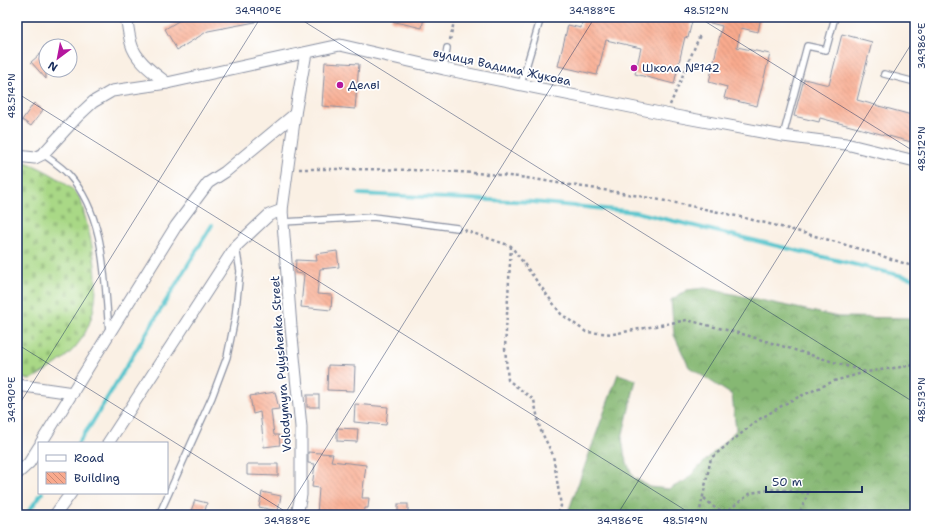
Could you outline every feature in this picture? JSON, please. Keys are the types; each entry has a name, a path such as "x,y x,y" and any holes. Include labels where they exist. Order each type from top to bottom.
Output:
{"street":[{"path":"126,18 131,44 151,71 167,83"},
{"name":"вулиця Вадима Жукова","path":"43,154 93,102 112,91 167,83 227,68 340,46 444,69 665,114 783,136 846,144 915,161"},
{"name":"Volodymyra Pylyshenka Street","path":"297,515 301,496 301,427 291,327 282,210 295,114 306,53"},
{"path":"42,442 176,226 208,183 225,172 295,114"},
{"path":"17,156 35,158 43,154"},
{"path":"109,442 236,246 268,215 282,210"},
{"path":"17,385 73,393"},
{"path":"17,474 29,463 38,449"},
{"path":"55,515 70,494"}],"lane":[{"path":"521,84 540,17"},
{"path":"783,136 807,46 826,50 835,17"},
{"path":"444,69 447,48"},
{"path":"884,74 915,82"},
{"path":"43,154 68,174 85,197 96,225 102,254 109,334"},
{"path":"283,222 373,217 457,228"},
{"path":"159,515 212,397 227,357 235,318 240,271 236,246"}],"path":[{"path":"447,48 455,17"},
{"path":"665,114 700,35"},
{"path":"288,169 412,169 519,177 661,199 760,222 876,254 915,267"},
{"path":"457,228 511,246 561,314 586,332 613,334 687,320 746,335 866,372"},
{"path":"511,246 506,348 508,380 534,400 540,429 553,455 561,506 557,515"},
{"path":"699,515 711,458 758,420 790,401 834,381 866,372 915,365"},
{"path":"703,498 716,509 727,511 751,493 775,489 808,493 799,515"}],"green space":[{"path":"17,159 33,165 57,178 79,196 89,232 95,264 96,280 93,312 88,327 80,341 63,359 30,380 17,377"},
{"path":"705,288 838,317 915,318 915,515 567,515 618,374 636,380 622,438 625,458 633,477 650,487 669,489 685,481 736,430 732,395 689,367 674,335 671,300 687,290"}],"building":[{"path":"185,17 255,17 255,22 208,31 177,50 165,29"},
{"path":"392,17 424,17 422,28 391,21"},
{"path":"583,17 693,17 688,38 685,37 674,84 635,74 641,48 606,40 597,75 558,66 568,25 581,28"},
{"path":"703,17 761,17 758,32 741,28 737,47 770,54 757,106 724,98 727,87 709,82 722,26 703,21"},
{"path":"842,34 872,42 857,100 915,116 915,143 820,118 819,122 794,116 804,79 829,85"},
{"path":"38,56 38,70 31,62"},
{"name":"Делві","path":"325,62 359,64 355,109 322,106"},
{"path":"34,103 43,110 31,126 22,120"},
{"path":"337,251 339,267 320,269 317,294 332,295 331,310 301,307 304,274 295,273 296,260 317,261 316,254"},
{"path":"328,365 355,366 354,391 327,390"},
{"path":"275,392 279,409 271,410 274,435 279,435 280,445 264,447 260,412 253,414 250,396"},
{"path":"307,395 319,395 319,407 307,407"},
{"path":"355,404 388,407 386,425 354,422"},
{"path":"337,428 358,429 357,442 337,441"},
{"path":"308,452 333,454 331,461 366,465 362,498 369,498 368,508 365,508 364,515 317,515 319,488 312,487 315,464 308,463"},
{"path":"247,464 278,464 278,476 247,475"},
{"path":"262,492 281,496 278,511 259,507"},
{"path":"195,500 207,503 204,515 191,511"},
{"path":"398,504 408,504 408,515 398,515"}],"waterway":[{"path":"359,194 533,202 636,212 915,279"},
{"path":"79,442 92,423 212,225"},
{"path":"26,515 41,494"}],"place":[{"name":"Школа №142","path":"634,68"},
{"name":"Делві","path":"340,85"}]}
